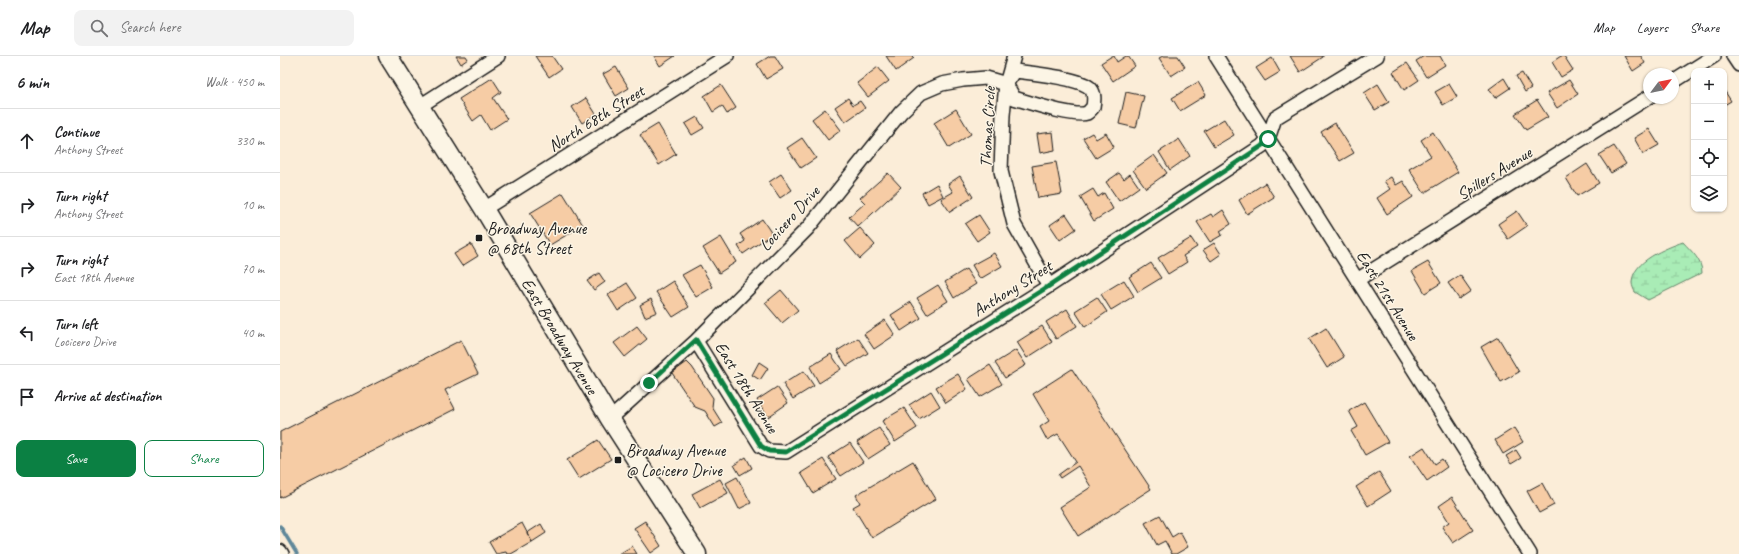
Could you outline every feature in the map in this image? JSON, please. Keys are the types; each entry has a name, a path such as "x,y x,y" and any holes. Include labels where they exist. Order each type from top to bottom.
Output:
{"main road":[{"name":"East Broadway Avenue","path":"388,56 484,210 610,419 697,554"}],"street":[{"path":"420,106 498,56"},
{"name":"North 68th Street","path":"484,210 727,56"},
{"name":"Thomas Circle","path":"1014,56 1006,84 1003,115 1001,171 1014,224 1049,286"},
{"name":"East 21st Avenue","path":"1216,56 1530,554"},
{"path":"1268,139 1275,118 1377,56"},
{"path":"1679,78 1714,56"},
{"path":"1733,56 1739,66"},
{"path":"1015,71 1052,76 1084,84 1090,88 1094,96 1093,107 1087,113 1079,114 1051,108 1014,98 1006,84 1015,71"},
{"name":"Locicero Drive","path":"610,419 696,340 808,228 901,112 921,93 942,84 963,80 986,78 1006,84"},
{"name":"Spillers Avenue","path":"1358,280 1643,101"},
{"name":"Anthony Street","path":"769,451 786,452 1049,286 1262,146 1268,139"},
{"name":"East 18th Avenue","path":"696,340 761,446 769,451"}],"green space":[{"path":"1683,242 1698,260 1702,268 1702,273 1648,300 1635,292 1632,283 1633,275 1638,268 1651,256"}],"building":[{"path":"456,56 466,56 468,59 461,64"},
{"path":"535,56 552,56 561,69 549,77"},
{"path":"654,56 675,56 660,66"},
{"path":"770,56 775,56 783,69 766,79 757,64"},
{"path":"886,56 912,56 914,58 896,71"},
{"path":"1114,56 1117,62 1128,56 1135,66 1113,81 1101,63"},
{"path":"1163,56 1178,56 1185,67 1171,76 1159,58"},
{"path":"1290,56 1323,56 1323,57 1300,72"},
{"path":"1424,56 1440,56 1445,65 1426,77 1416,61"},
{"path":"1561,56 1564,56 1573,70 1561,77 1552,62"},
{"path":"1624,56 1641,56 1645,63 1633,71"},
{"path":"1272,58 1280,72 1265,81 1256,68"},
{"path":"1407,63 1419,80 1404,90 1393,72"},
{"path":"616,67 629,88 616,96 603,74"},
{"path":"878,67 889,81 868,97 857,83"},
{"path":"1522,73 1531,88 1525,92 1516,76"},
{"path":"492,78 501,92 493,98 507,119 490,130 481,115 473,121 459,99"},
{"path":"1504,78 1510,88 1495,98 1489,89"},
{"path":"1569,80 1578,94 1557,108 1547,93"},
{"path":"1198,82 1206,95 1180,111 1172,98"},
{"path":"1378,84 1389,102 1375,110 1364,93"},
{"path":"1449,84 1457,97 1443,105 1435,92"},
{"path":"721,85 736,108 727,114 722,106 713,112 704,96"},
{"path":"1126,92 1144,96 1136,128 1119,124"},
{"path":"1727,95 1731,101 1727,103"},
{"path":"586,98 596,114 582,123 572,107"},
{"path":"848,98 853,105 860,101 865,108 845,122 835,107"},
{"path":"1537,100 1548,117 1526,130 1515,114"},
{"path":"825,109 841,130 828,140 812,119"},
{"path":"956,109 971,134 949,148 934,123"},
{"path":"697,117 704,128 692,135 685,124"},
{"path":"1224,119 1234,135 1214,147 1204,131"},
{"path":"1335,123 1354,153 1340,161 1321,132"},
{"path":"658,124 676,154 659,165 640,135"},
{"path":"1649,129 1659,145 1643,154 1634,138"},
{"path":"1053,132 1055,150 1040,153 1037,134"},
{"path":"1433,132 1458,172 1424,193 1409,169 1431,156 1421,140"},
{"path":"1092,133 1096,139 1106,133 1114,147 1096,158 1083,138"},
{"path":"802,138 816,158 801,168 787,148"},
{"path":"1179,139 1190,156 1170,170 1159,152"},
{"path":"1614,146 1626,164 1611,173 1599,155"},
{"path":"1154,155 1167,173 1146,188 1133,170"},
{"path":"1056,162 1062,194 1038,198 1032,166"},
{"path":"1587,164 1599,183 1577,196 1566,178"},
{"path":"888,173 901,187 858,227 849,217 865,203 860,198"},
{"path":"1119,173 1124,179 1130,174 1139,187 1119,201 1106,182"},
{"path":"781,174 792,190 780,198 769,182"},
{"path":"960,176 973,197 950,212 941,199 953,192 948,184"},
{"path":"1391,177 1396,185 1403,181 1413,197 1387,214 1377,198 1390,189 1384,181"},
{"path":"1265,183 1274,197 1247,214 1239,200"},
{"path":"937,184 943,196 928,204 922,193"},
{"path":"1093,189 1098,197 1104,193 1113,209 1094,221 1080,197"},
{"path":"563,193 583,225 550,245 530,213"},
{"path":"1223,210 1231,224 1220,231 1222,235 1210,242 1197,222 1211,214 1213,217"},
{"path":"1517,211 1527,226 1508,239 1498,224"},
{"path":"1066,214 1076,229 1060,240 1050,225"},
{"path":"979,215 990,232 977,241 965,224"},
{"path":"762,219 772,234 743,254 738,246 745,241 740,234"},
{"path":"860,228 875,245 860,259 845,241"},
{"path":"721,237 736,262 719,273 703,248"},
{"path":"1191,238 1197,247 1183,256 1187,262 1168,274 1158,258"},
{"path":"1214,243 1221,254 1211,261 1203,250"},
{"path":"471,244 478,256 462,266 454,254"},
{"path":"994,253 1002,266 980,279 972,265"},
{"path":"1428,262 1441,283 1425,293 1412,271"},
{"path":"1151,263 1161,278 1138,292 1129,277"},
{"path":"700,265 713,287 696,297 682,275"},
{"path":"966,269 976,284 954,298 945,282"},
{"path":"599,273 605,282 594,290 587,281"},
{"path":"1460,275 1471,291 1459,299 1448,283"},
{"path":"1124,280 1134,296 1111,310 1101,294"},
{"path":"673,281 689,307 673,317 656,292"},
{"path":"627,283 637,298 618,311 608,295"},
{"path":"938,285 948,301 927,314 917,298"},
{"path":"781,290 798,310 782,323 765,303"},
{"path":"1097,297 1107,312 1085,327 1075,311"},
{"path":"651,299 657,312 645,317 640,305"},
{"path":"911,302 921,318 901,331 891,315"},
{"path":"1067,309 1077,326 1056,339 1046,322"},
{"path":"885,320 895,335 874,349 864,334"},
{"path":"637,326 647,339 625,357 614,343"},
{"path":"1042,326 1052,342 1027,358 1017,342"},
{"path":"1326,328 1344,357 1327,368 1309,339"},
{"path":"1498,337 1519,372 1501,382 1481,347"},
{"path":"858,338 868,353 847,366 837,351"},
{"path":"461,340 478,374 445,390 455,409 280,498 280,432"},
{"path":"1016,350 1026,365 1005,378 995,363"},
{"path":"831,354 841,369 819,383 810,367"},
{"path":"687,362 713,398 712,407 722,423 715,427 705,411 695,407 672,373"},
{"path":"759,362 768,368 760,380 752,375"},
{"path":"990,365 1002,384 980,397 968,379"},
{"path":"1072,369 1151,489 1078,536 1060,507 1091,487 1078,466 1060,478 1058,475 1076,462 1058,434 1047,440 1040,427 1049,421 1033,394"},
{"path":"804,371 814,386 793,399 783,384"},
{"path":"958,374 967,389 946,403 936,387"},
{"path":"777,387 788,403 768,417 757,400"},
{"path":"931,391 940,406 919,419 909,405"},
{"path":"1364,402 1388,442 1365,455 1351,431 1358,427 1349,411"},
{"path":"904,408 917,428 895,442 882,421"},
{"path":"879,428 890,445 868,459 857,442"},
{"path":"1514,428 1523,442 1503,454 1495,440"},
{"path":"598,440 611,459 579,479 567,460"},
{"path":"850,443 863,462 841,476 828,457"},
{"path":"1424,447 1435,464 1442,459 1447,467 1427,481 1410,456"},
{"path":"1516,450 1521,458 1511,464 1506,456"},
{"path":"746,457 752,468 740,475 734,465"},
{"path":"823,459 836,479 813,493 801,473"},
{"path":"913,461 936,499 872,538 853,507 860,503 856,495"},
{"path":"1379,472 1391,491 1368,506 1356,487"},
{"path":"737,477 751,503 739,509 726,483"},
{"path":"720,479 728,493 700,508 692,494"},
{"path":"1542,483 1554,505 1539,513 1527,491"},
{"path":"1452,497 1473,530 1453,543 1442,527 1449,522 1439,506"},
{"path":"1160,515 1172,537 1180,532 1188,547 1176,554 1172,554 1165,541 1157,545 1145,523"},
{"path":"645,521 661,546 651,553 634,528"},
{"path":"522,523 532,542 511,554 507,554 506,552 496,554 489,542"},
{"path":"541,524 546,533 532,542 527,533"},
{"path":"632,546 637,554 619,554"}],"waterway":[{"path":"280,526 297,554"}],"place":[{"name":"Broadway Avenue @ 68th Street","path":"479,238"},
{"name":"Broadway Avenue @ Locicero Drive","path":"618,460"}],"route":[{"path":"649,383 696,340 761,446 769,451 786,452 1049,286 1262,146 1268,139"}]}
